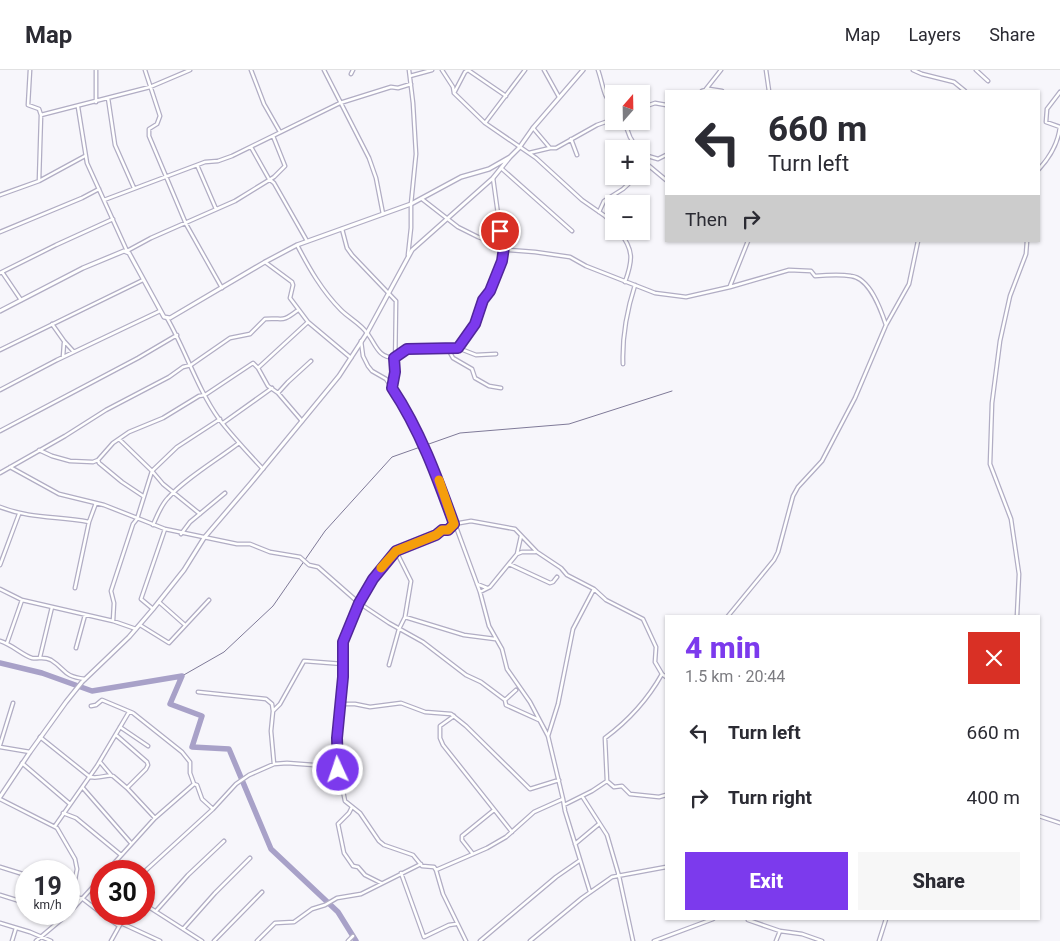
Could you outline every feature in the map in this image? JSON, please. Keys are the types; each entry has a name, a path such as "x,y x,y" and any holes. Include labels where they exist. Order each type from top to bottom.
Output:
{"street":[{"path":"30,70 28,105 39,109 41,115 39,181"},
{"path":"96,70 96,102"},
{"path":"145,70 160,116 157,124 148,129 147,132 186,224 222,288"},
{"path":"41,115 150,88 190,70"},
{"path":"251,70 264,104 280,132"},
{"path":"324,70 369,158 376,178 383,214"},
{"path":"351,74 353,70"},
{"path":"408,70 411,84 416,154 408,256"},
{"path":"410,76 432,70"},
{"path":"442,70 453,87 454,93 485,123 519,148 529,153 582,200 605,216"},
{"path":"454,93 465,72 468,70 506,96"},
{"path":"485,123 525,70"},
{"path":"544,70 560,97"},
{"path":"167,318 297,245 411,204 452,182 489,169 519,148 583,70"},
{"path":"598,70 605,94"},
{"path":"706,89 721,70"},
{"path":"766,70 769,90"},
{"path":"913,70 954,82 964,90"},
{"path":"976,70 988,81"},
{"path":"104,200 205,162 218,161 251,147 340,103 391,87 398,88 411,84"},
{"path":"706,89 714,90"},
{"path":"1040,168 1051,156 1059,134 1060,127 1046,122 1047,109 1060,92"},
{"path":"108,98 116,145 134,188"},
{"path":"650,105 655,103 665,105"},
{"path":"78,107 85,156 126,251 145,279 160,311 167,318 177,335 205,395 220,419 263,469"},
{"path":"529,153 556,148 605,122"},
{"path":"534,128 550,148"},
{"path":"0,311 83,268 126,251 235,201 274,177 285,166 273,136"},
{"path":"571,139 577,156"},
{"path":"251,147 307,241"},
{"path":"0,195 39,181 85,156"},
{"path":"76,860 55,826 0,798 40,737 66,702 86,679 138,627 159,602 184,570 204,538 339,376 367,333 412,250 493,178 510,156"},
{"path":"650,157 658,159 665,156"},
{"path":"197,165 216,209"},
{"path":"650,167 665,179"},
{"path":"501,168 572,231"},
{"path":"458,348 475,324 483,300 490,291 502,261 504,247 493,178"},
{"path":"599,212 604,201 627,185"},
{"path":"0,232 99,189"},
{"path":"422,199 458,227 509,250 570,257 586,266 655,293 686,297 789,270 811,272 815,276 830,274 852,276 866,285 872,293 880,306 886,325"},
{"path":"22,301 1,272 113,219"},
{"path":"342,229 347,248 352,255 396,302 395,372 392,388"},
{"path":"625,240 632,261 625,282"},
{"path":"730,287 748,242"},
{"path":"729,615 774,560 778,552 793,496 822,460 855,398 886,325 910,279 918,242"},
{"path":"1017,615 1018,574 1011,519 990,464 992,403 1000,341 1010,296 1026,254 1027,242"},
{"path":"297,245 322,288 341,310 367,333 375,348 382,355 394,358 407,349 432,348 458,348 476,355 496,354"},
{"path":"264,262 292,282 290,298 308,322 351,358"},
{"path":"0,350 145,279"},
{"path":"623,364 622,345 629,303 635,285"},
{"path":"0,473 106,410 169,377 183,367 191,365 230,338 250,334 264,319 287,319 298,310"},
{"path":"0,390 63,357 160,311"},
{"path":"258,368 308,322"},
{"path":"52,324 74,352"},
{"path":"0,431 138,358 177,335"},
{"path":"63,357 64,341"},
{"path":"361,341 363,356 368,366 372,371 386,379 403,405 425,449 437,475 480,592 489,626 502,648 507,669 530,702 548,736 574,844 590,892"},
{"path":"448,349 453,358 472,369 475,378 489,386 501,388"},
{"path":"278,393 311,361"},
{"path":"39,450 70,461 93,462 98,460 108,447 129,432 163,418 199,396 205,395 230,380 251,363 255,364 266,383 278,393 302,421"},
{"path":"223,423 272,388"},
{"path":"113,621 114,603 110,591 137,519 152,470 177,447 220,419"},
{"path":"119,439 152,470 163,484 200,514"},
{"path":"153,525 162,506 173,493 239,443"},
{"path":"98,460 99,464 143,496"},
{"path":"10,467 59,494 115,508 137,519 181,534 237,544 250,544 270,552 300,557 309,565 318,566 359,603 423,642 466,675 481,682 505,700 506,705 540,721"},
{"path":"181,534 185,527 224,493"},
{"path":"74,588 89,522 96,503"},
{"path":"0,508 38,518 67,518 89,522"},
{"path":"0,565 19,514"},
{"path":"461,932 443,894 434,867 425,867 413,855 384,845 360,814 345,801 338,770 337,738 344,636 359,603 373,579 396,551 436,535 442,530 448,530 454,524 475,521 512,528 537,552 561,568 567,575 594,589 606,600 645,621 656,647 655,662 665,676"},
{"path":"153,609 141,601 141,596 165,529"},
{"path":"480,592 487,588 517,554 521,535"},
{"path":"389,665 399,629 405,617 411,581 396,551"},
{"path":"517,554 537,552"},
{"path":"0,554 4,555"},
{"path":"509,564 550,582 553,582 557,577"},
{"path":"477,584 487,588"},
{"path":"0,589 22,600 138,627 169,643 209,600"},
{"path":"548,736 558,704 572,628 594,589"},
{"path":"7,643 22,600"},
{"path":"159,602 185,625"},
{"path":"40,657 52,607"},
{"path":"76,648 85,615"},
{"path":"405,617 464,635 496,639"},
{"path":"0,641 7,643 29,657 40,657 50,660 69,676 86,679"},
{"path":"273,711 280,704 304,660 343,664"},
{"path":"662,674 649,695 618,728 605,738 607,780 614,787 622,786 630,794 659,797 665,795"},
{"path":"505,700 516,690"},
{"path":"198,692 266,699 272,704 271,731 274,764"},
{"path":"91,706 96,705 102,700 133,713 182,752 190,762 190,773 202,799 213,809"},
{"path":"12,703 0,746 30,752"},
{"path":"340,704 370,707 401,703 425,712 447,713 466,726 530,789 559,780"},
{"path":"55,826 100,762 129,712"},
{"path":"454,716 440,726 440,738 443,745 512,832"},
{"path":"120,727 148,746"},
{"path":"116,735 147,762 148,765 127,788"},
{"path":"40,737 90,777 100,778 111,775"},
{"path":"100,762 155,818"},
{"path":"22,764 70,804"},
{"path":"155,862 213,809 236,784 249,775 274,764 310,764 327,766 338,770"},
{"path":"564,805 592,791 607,780"},
{"path":"117,860 155,818 194,784"},
{"path":"83,788 132,843"},
{"path":"581,795 607,835 619,876 633,941"},
{"path":"436,870 487,848 512,832 534,812 564,799"},
{"path":"352,807 338,824 344,853 353,866 358,867 365,875 382,883"},
{"path":"474,854 462,840 462,836 494,810"},
{"path":"64,814 76,818 121,855"},
{"path":"1040,816 1060,823"},
{"path":"574,844 599,824"},
{"path":"202,941 156,911 188,875 224,841"},
{"path":"183,929 250,858"},
{"path":"480,941 556,877 579,861"},
{"path":"257,941 275,923 294,922 312,909 325,906 337,898 360,894 420,864"},
{"path":"0,867 15,871"},
{"path":"530,941 590,892 612,877 665,867"},
{"path":"401,872 424,937 456,923 466,941"},
{"path":"80,902 90,891"},
{"path":"214,941 262,892"},
{"path":"0,896 15,899"},
{"path":"80,898 90,904"},
{"path":"654,941 710,920"},
{"path":"748,920 780,931 802,934 812,940 822,941"},
{"path":"879,941 886,920"},
{"path":"0,923 50,941"},
{"path":"36,941 54,925"},
{"path":"111,941 120,925 160,941"},
{"path":"12,941 16,928"},
{"path":"776,941 780,931"},
{"path":"348,941 353,936"}],"waterway":[{"path":"182,676 224,652 273,606 325,531 392,457 460,433 569,424 672,391"},
{"path":"0,663 42,673 92,691 182,676 170,704 202,716 192,747 229,749 271,849 338,912 356,941"}],"slow traffic":[{"path":"381,568 396,551 436,535 442,530 448,530 454,524 439,480"}],"route":[{"path":"338,770 337,738 343,677 343,642 359,603 373,579 396,551 436,535 442,530 448,530 454,524 437,475 403,405 392,388 395,372 394,358 407,349 458,348 475,324 483,300 490,291 504,256 500,231"}]}
